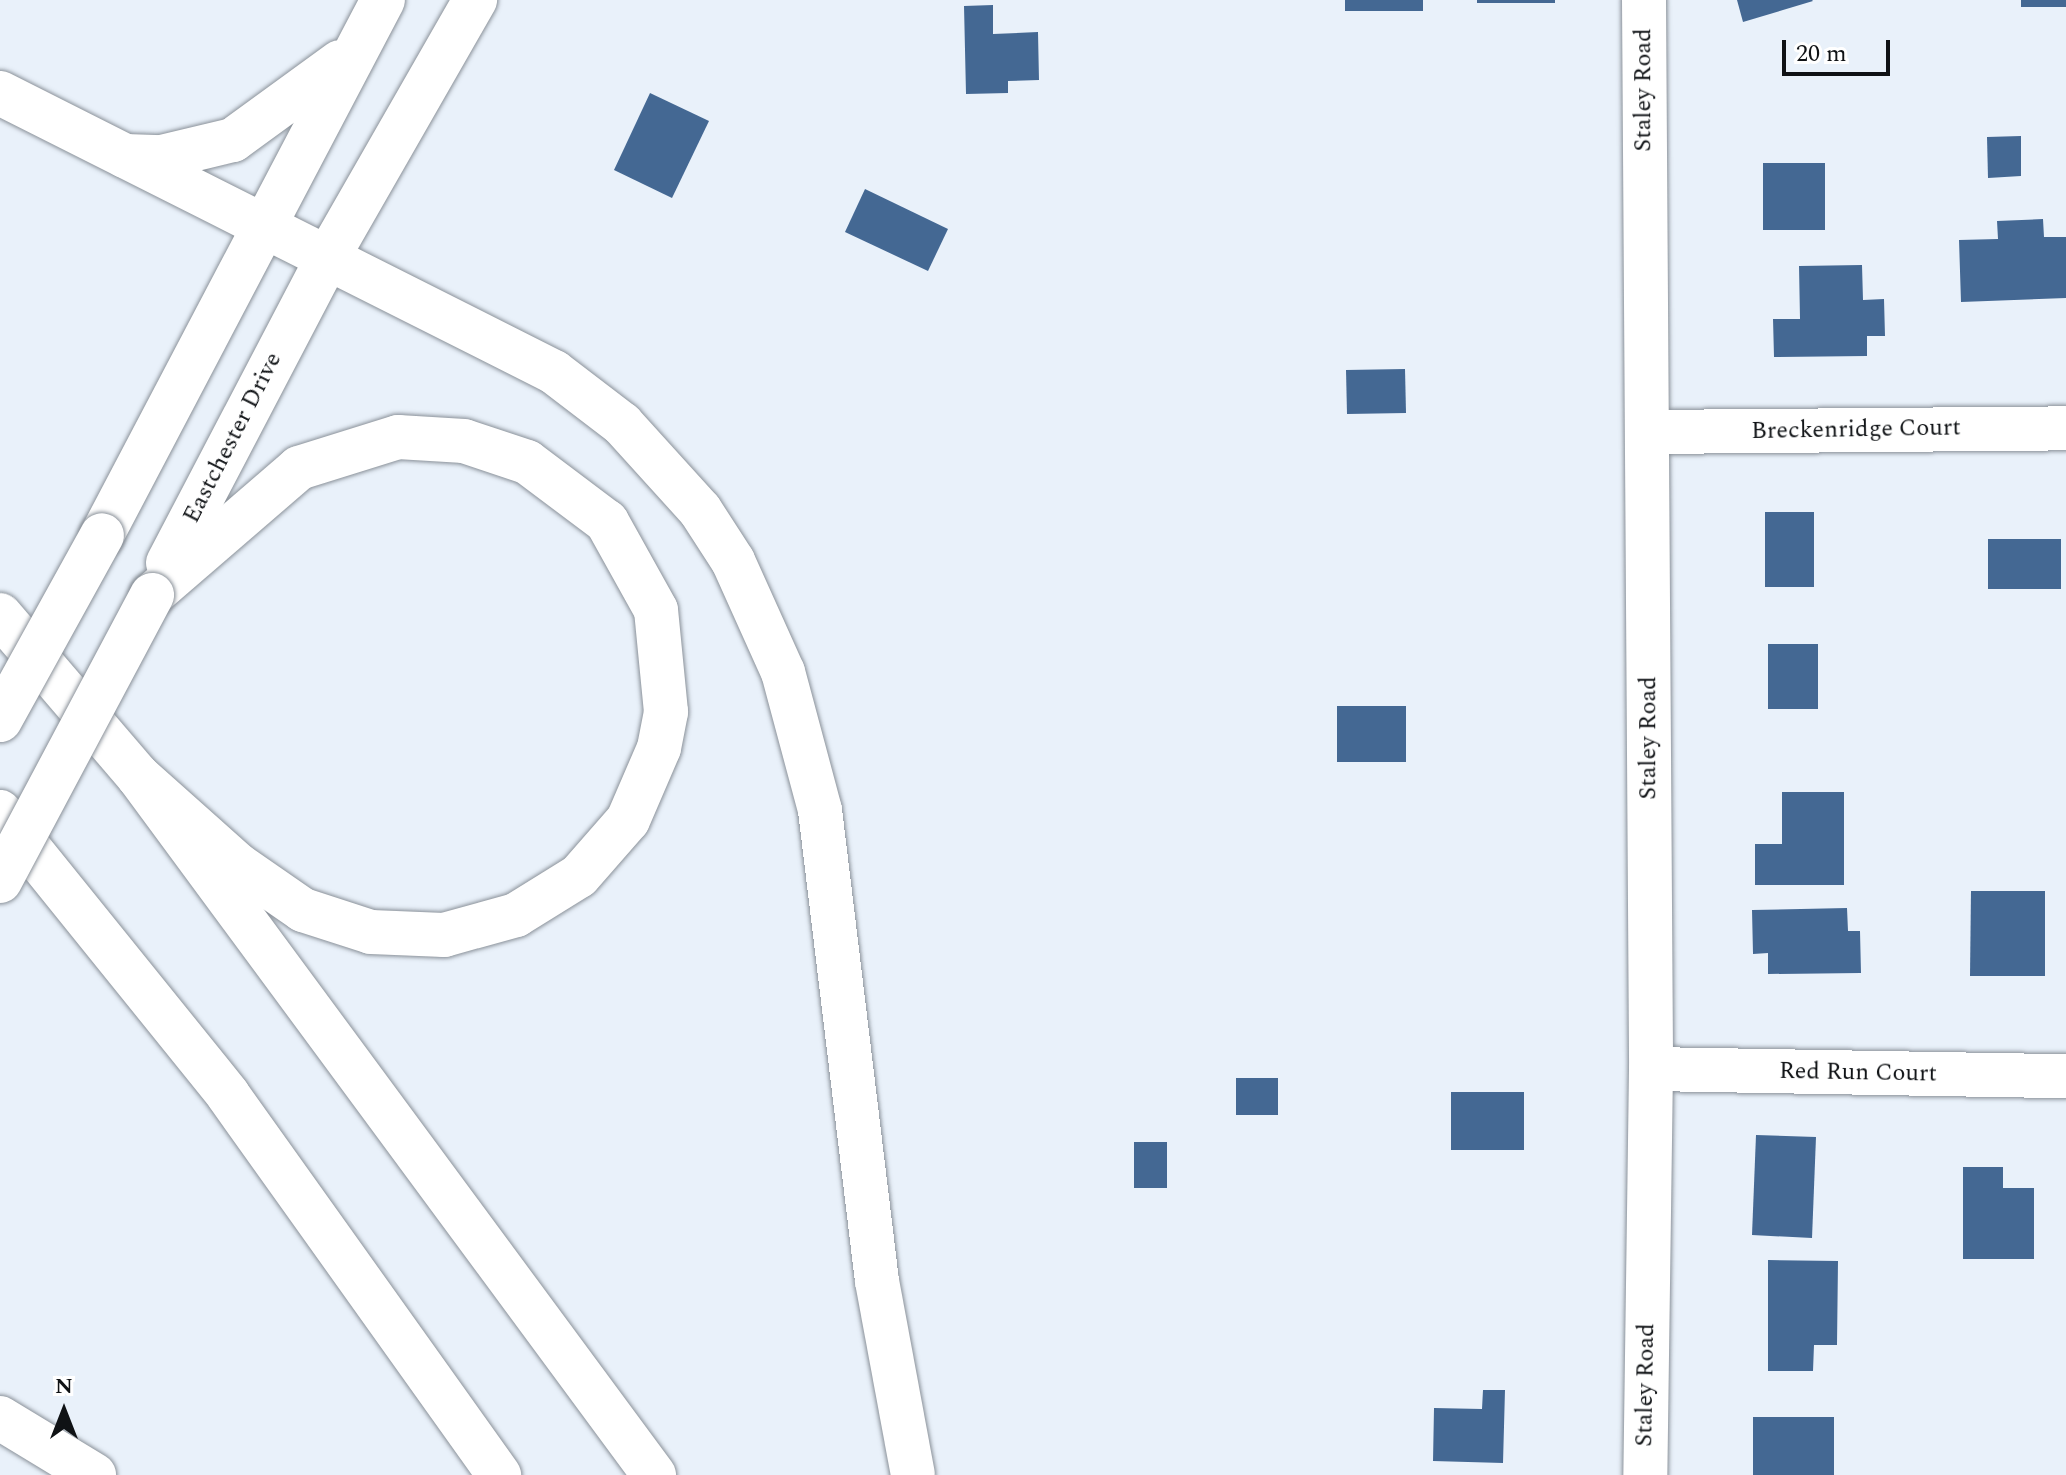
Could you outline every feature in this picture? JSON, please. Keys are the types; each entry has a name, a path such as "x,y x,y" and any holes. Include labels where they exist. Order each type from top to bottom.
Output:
{"main road":[{"path":"0,720 102,535 383,0"},
{"name":"Eastchester Drive","path":"0,881 329,255 475,0"},
{"name":"Staley Road","path":"1644,0 1651,1069 1645,1475"},
{"path":"118,155 162,157 233,140 306,92 360,45"},
{"path":"0,93 118,155 264,227 329,255 516,350 612,415 700,510 759,616 804,739 820,810 877,1281 913,1475"},
{"name":"Breckenridge Court","path":"1647,432 2066,428"},
{"path":"138,776 238,865 303,910 371,932 444,935 516,915 579,876 628,820 659,748 666,712 656,610 607,522 527,462 464,441 398,437 299,468 152,595"},
{"path":"0,615 138,776 654,1475"},
{"path":"0,812 228,1095 499,1475"},
{"name":"Red Run Court","path":"1651,1069 2066,1076"},
{"path":"0,1418 94,1475"}],"building":[{"path":"1345,0 1423,0 1423,11 1345,11"},
{"path":"1477,0 1555,0 1555,3 1477,3"},
{"path":"1737,0 1812,0 1813,1 1743,22"},
{"path":"2021,0 2066,0 2066,7 2021,7"},
{"path":"993,5 993,34 1038,32 1039,80 1008,81 1008,93 966,94 964,6"},
{"path":"650,93 709,121 672,198 614,170"},
{"path":"2021,136 2021,176 1988,178 1987,137"},
{"path":"1763,163 1825,163 1825,230 1763,230"},
{"path":"865,189 948,229 928,271 845,232"},
{"path":"2043,219 2044,237 2066,237 2066,298 1961,302 1959,240 1998,239 1997,221"},
{"path":"1862,265 1863,300 1884,299 1885,336 1867,336 1867,356 1774,357 1773,319 1800,319 1799,266"},
{"path":"1405,369 1406,413 1347,414 1346,370"},
{"path":"1765,512 1814,512 1814,587 1765,587"},
{"path":"1988,539 2061,539 2061,589 1988,589"},
{"path":"1768,644 1818,644 1818,709 1768,709"},
{"path":"1337,706 1406,706 1406,762 1337,762"},
{"path":"1782,792 1844,792 1844,885 1755,885 1755,844 1782,844"},
{"path":"1971,891 2045,891 2045,976 1970,976"},
{"path":"1847,908 1848,931 1860,931 1861,973 1768,974 1768,953 1753,954 1752,910"},
{"path":"1236,1078 1278,1078 1278,1115 1236,1115"},
{"path":"1451,1092 1524,1092 1524,1150 1451,1150"},
{"path":"1756,1135 1816,1137 1812,1238 1752,1235"},
{"path":"1134,1142 1167,1142 1167,1188 1134,1188"},
{"path":"1963,1167 2003,1167 2003,1188 2034,1188 2034,1259 1963,1259"},
{"path":"1768,1260 1838,1261 1837,1345 1814,1345 1813,1371 1768,1371"},
{"path":"1483,1390 1505,1390 1503,1463 1433,1461 1434,1408 1482,1409"},
{"path":"1753,1417 1834,1417 1834,1475 1753,1475"}]}
